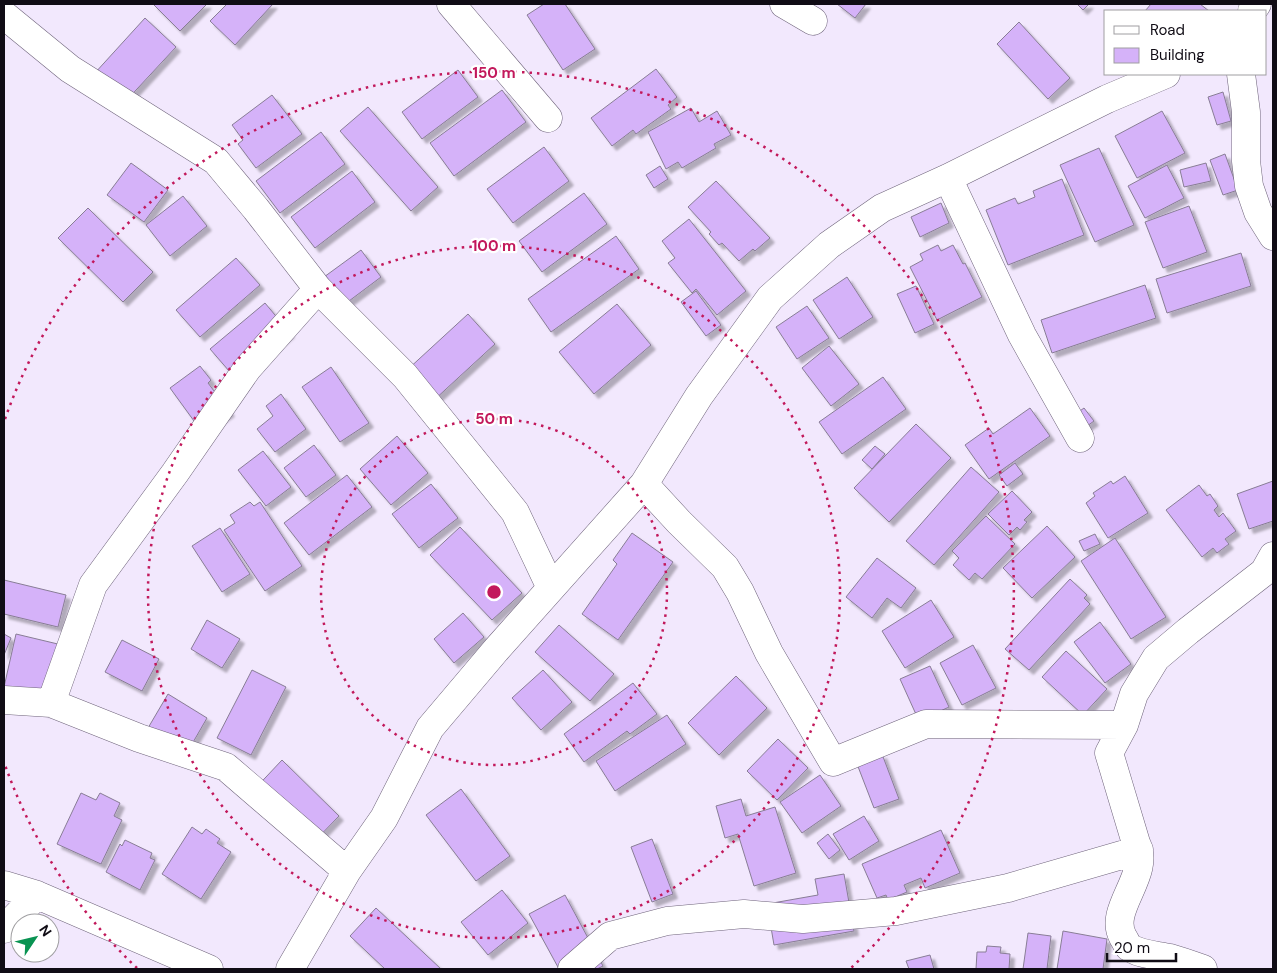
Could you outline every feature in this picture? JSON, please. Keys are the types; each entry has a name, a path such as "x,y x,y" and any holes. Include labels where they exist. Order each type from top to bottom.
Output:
{"street":[{"path":"451,4 548,118"},
{"path":"784,4 813,21"},
{"path":"4,15 70,69 216,161 318,289 405,376 515,512 551,588"},
{"path":"290,969 347,871 384,818 430,728 496,650 644,484 699,396 770,298 829,245 882,208 948,178 1107,100 1164,75"},
{"path":"1241,75 1246,112 1246,161 1249,186 1258,212 1273,236"},
{"path":"948,178 1022,336 1080,438"},
{"path":"51,703 93,585 175,473 247,369 318,289"},
{"path":"644,484 725,567 740,592 770,653 833,762 926,724 1124,725"},
{"path":"1203,969 1170,958 1143,953 1128,946 1118,929 1120,915 1134,884 1140,850 1136,843 1109,753 1124,725 1134,694 1156,658 1270,568"},
{"path":"4,700 51,703 140,738 226,767 347,871"},
{"path":"572,969 610,936 666,921 744,914 803,919 896,911 1008,888 1140,850"},
{"path":"4,885 37,895 209,969"},
{"path":"4,928 37,895"}],"building":[{"path":"153,4 207,4 180,31"},
{"path":"227,4 273,4 235,45 210,21"},
{"path":"544,4 565,4 595,49 563,70 527,15"},
{"path":"837,4 866,4 855,18"},
{"path":"1077,4 1089,4 1083,10"},
{"path":"1151,4 1200,4 1208,10 1146,10"},
{"path":"145,18 176,47 124,103 94,74"},
{"path":"1019,22 1070,78 1048,99 997,44"},
{"path":"656,69 677,97 668,105 671,109 636,134 633,130 612,146 591,118"},
{"path":"458,70 478,97 422,139 402,112"},
{"path":"502,90 526,122 454,176 430,143"},
{"path":"1223,92 1231,121 1217,125 1208,97"},
{"path":"272,95 302,134 256,168 238,144 243,140 232,125"},
{"path":"368,107 438,187 411,211 340,131"},
{"path":"691,108 699,122 717,111 731,135 714,144 716,148 682,168 678,162 666,169 648,132"},
{"path":"1162,111 1185,153 1137,178 1115,136"},
{"path":"321,132 345,164 280,213 256,181"},
{"path":"544,147 569,181 513,223 487,189"},
{"path":"1099,148 1134,225 1095,242 1060,165"},
{"path":"1225,154 1238,190 1223,195 1210,160"},
{"path":"131,163 168,190 144,222 107,195"},
{"path":"1206,163 1211,181 1184,187 1180,170"},
{"path":"1167,165 1184,198 1145,218 1128,186"},
{"path":"660,166 668,179 654,188 646,175"},
{"path":"352,171 375,202 315,248 291,217"},
{"path":"1062,179 1084,235 1008,265 986,210 1015,198 1018,204 1035,197 1033,191"},
{"path":"716,181 770,238 755,251 753,249 739,261 722,243 719,245 709,234 711,232 688,207"},
{"path":"584,193 607,224 542,272 519,241"},
{"path":"183,196 207,226 170,256 146,225"},
{"path":"941,203 949,223 920,237 911,217"},
{"path":"1189,206 1207,252 1163,268 1145,222"},
{"path":"88,208 153,272 123,302 58,238"},
{"path":"689,219 746,291 717,315 696,289 692,293 668,263 675,258 662,241"},
{"path":"616,236 639,269 551,332 528,299"},
{"path":"938,245 941,251 953,245 963,264 965,263 982,297 937,320 910,267 923,260 920,254"},
{"path":"361,250 381,277 345,304 324,277"},
{"path":"1241,253 1251,286 1167,313 1156,279"},
{"path":"236,258 260,285 200,337 176,310"},
{"path":"847,277 873,317 839,339 813,300"},
{"path":"1145,285 1156,318 1052,353 1041,320"},
{"path":"916,286 934,324 915,333 897,294"},
{"path":"696,291 721,325 706,336 681,302"},
{"path":"265,303 290,333 236,379 210,349"},
{"path":"617,304 651,345 594,394 559,352"},
{"path":"807,306 829,338 797,359 776,327"},
{"path":"468,314 495,344 433,401 406,371"},
{"path":"829,346 859,384 831,406 802,368"},
{"path":"200,366 211,380 208,383 230,412 202,432 170,388"},
{"path":"331,367 369,423 340,442 302,387"},
{"path":"883,377 906,409 842,454 819,422"},
{"path":"281,394 306,429 275,452 257,429 273,416 266,406"},
{"path":"1030,408 1050,436 989,479 965,445 989,428 993,434"},
{"path":"1084,408 1094,421 1083,429 1073,416"},
{"path":"916,424 951,458 889,522 854,488"},
{"path":"397,436 428,473 391,505 360,469"},
{"path":"314,445 336,475 306,497 284,468"},
{"path":"875,446 885,454 872,469 862,460"},
{"path":"263,451 291,487 266,506 238,470"},
{"path":"1015,463 1023,474 1007,486 999,475"},
{"path":"971,467 999,492 934,565 906,541"},
{"path":"347,475 372,507 309,555 284,523"},
{"path":"1125,476 1148,513 1108,538 1086,503 1095,496 1093,493 1111,481 1113,484"},
{"path":"1273,481 1273,521 1249,529 1237,494"},
{"path":"431,484 458,518 419,548 392,514"},
{"path":"1199,485 1207,496 1210,494 1218,506 1214,510 1219,517 1223,513 1236,531 1225,539 1229,544 1217,553 1213,548 1202,557 1166,510"},
{"path":"1012,491 1032,512 1024,520 1027,522 1020,530 1017,527 1009,535 988,514"},
{"path":"250,502 254,506 260,502 302,566 265,591 224,530 235,523 230,515"},
{"path":"986,516 1015,544 982,579 975,573 969,580 953,565 959,558 952,551"},
{"path":"1047,526 1075,557 1032,598 1003,568"},
{"path":"460,527 522,593 492,620 430,555"},
{"path":"220,528 250,574 222,592 192,546"},
{"path":"632,533 673,562 618,640 582,614 617,564 613,560"},
{"path":"1095,534 1100,544 1084,551 1079,541"},
{"path":"1115,538 1166,617 1131,639 1081,561"},
{"path":"877,558 916,588 901,608 887,598 872,618 846,597"},
{"path":"1070,579 1087,595 1084,598 1090,604 1029,670 1005,649"},
{"path":"4,580 66,595 58,627 4,614"},
{"path":"931,600 954,637 905,668 882,631"},
{"path":"463,613 484,637 454,663 434,639"},
{"path":"207,620 240,639 222,668 191,649"},
{"path":"1100,622 1131,664 1105,683 1074,642"},
{"path":"559,625 614,674 590,701 535,652"},
{"path":"4,634 11,638 4,655"},
{"path":"16,634 62,645 46,713 4,687"},
{"path":"122,640 159,659 142,691 105,672"},
{"path":"973,645 996,688 962,705 940,663"},
{"path":"1066,651 1107,689 1083,715 1042,677"},
{"path":"930,666 949,707 919,721 900,679"},
{"path":"252,670 286,687 251,755 217,738"},
{"path":"543,670 572,702 541,730 512,698"},
{"path":"736,676 767,708 719,755 688,723"},
{"path":"633,683 657,714 630,734 627,731 584,762 564,734"},
{"path":"168,694 207,718 188,751 148,728"},
{"path":"667,715 686,744 615,791 596,761"},
{"path":"778,739 808,768 777,800 747,771"},
{"path":"882,754 899,799 874,808 857,764"},
{"path":"282,760 339,816 307,849 250,794"},
{"path":"820,775 841,806 802,833 780,802"},
{"path":"461,789 510,856 476,881 426,815"},
{"path":"81,793 96,800 100,793 120,803 114,816 122,820 101,864 57,844"},
{"path":"741,799 746,816 775,807 796,873 754,886 738,834 725,838 716,806"},
{"path":"864,816 879,841 849,860 833,834"},
{"path":"192,827 202,834 206,829 220,839 217,843 231,852 201,899 162,874"},
{"path":"941,830 960,873 925,888 921,878 904,885 907,892 888,900 886,895 877,898 862,864"},
{"path":"828,834 840,850 829,859 817,843"},
{"path":"652,839 673,894 652,902 631,847"},
{"path":"125,840 152,853 150,858 155,860 140,890 106,872 120,844 122,846"},
{"path":"844,874 854,931 774,945 767,904 818,895 815,879"},
{"path":"502,890 528,923 488,955 461,922"},
{"path":"565,895 603,966 597,969 559,969 529,914"},
{"path":"376,908 441,969 385,969 350,936"},
{"path":"1063,931 1107,939 1103,969 1057,969"},
{"path":"1028,933 1051,936 1047,969 1023,969"},
{"path":"987,946 1001,947 1000,953 1010,954 1009,969 976,969 977,952 986,952"},
{"path":"930,955 934,969 909,969 906,961"}]}
